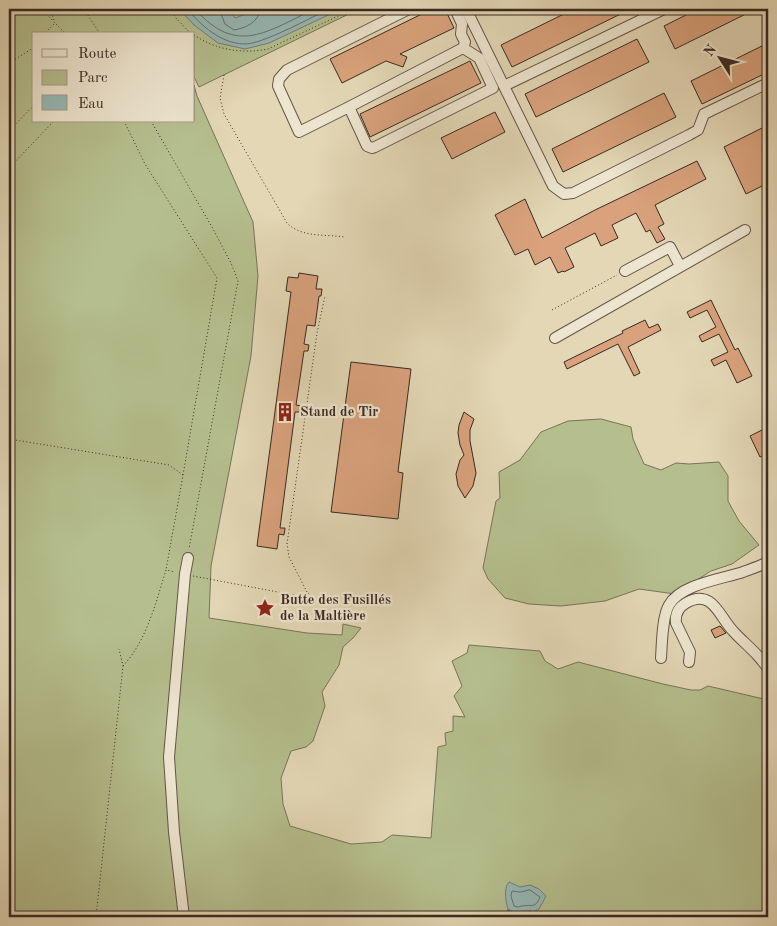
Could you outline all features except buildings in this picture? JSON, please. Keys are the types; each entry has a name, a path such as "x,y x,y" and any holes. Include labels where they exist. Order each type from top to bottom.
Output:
{"street":[{"path":"409,9 287,70 279,79 278,86 299,132 464,45 478,34"},
{"path":"349,107 365,143 369,148 372,148 493,88 479,58 464,45 461,34 462,24 455,9"},
{"path":"466,9 553,186 564,194 573,194 698,130 704,114 768,83"},
{"path":"504,86 664,9"},
{"path":"555,338 745,230"},
{"path":"625,272 670,247 680,266"},
{"path":"184,917 174,832 169,757 188,558"},
{"path":"661,658 666,615 668,606 674,598 711,580 741,573 768,562"},
{"path":"690,657 676,623 676,618 683,605 702,598 713,604 731,630 768,668"}],"path":[{"path":"42,9 64,32"},
{"path":"50,9 55,22"},
{"path":"84,9 99,32"},
{"path":"170,9 189,32"},
{"path":"195,37 211,45 234,51 259,51 268,49 352,9"},
{"path":"46,32 55,22"},
{"path":"9,63 32,48"},
{"path":"224,74 220,98 224,114 287,223 293,229 302,233 344,237"},
{"path":"9,131 32,107"},
{"path":"9,168 53,122"},
{"path":"123,666 146,629 166,570 217,278 145,164 124,122"},
{"path":"152,122 216,235 238,281 188,558"},
{"path":"552,310 625,272"},
{"path":"315,602 307,592 289,557 288,544 317,333 325,296"},
{"path":"9,438 169,465 183,475"},
{"path":"166,570 203,579 299,596 307,592"},
{"path":"96,917 123,666 118,649"}],"green space":[{"path":"9,9 359,9 199,87 195,79 195,32 32,32 32,122 195,122 195,89 253,222 258,276 251,356 211,566 209,618 307,633 342,635 343,624 361,628 343,647 339,665 322,692 325,706 313,741 306,747 291,751 281,778 283,804 290,826 351,844 382,842 392,835 431,838 438,747 446,745 445,733 453,731 453,716 465,717 454,696 462,686 452,661 467,653 469,645 540,651 545,661 558,669 578,662 691,690 700,690 708,686 768,700 768,917 9,917"},
{"path":"601,419 631,427 633,439 644,464 661,470 676,463 719,462 728,476 728,501 739,521 759,545 732,564 711,571 675,594 639,589 605,601 561,606 529,604 505,598 488,579 483,568 496,501 500,498 499,472 520,460 541,432 568,421"}],"water":[{"path":"179,9 230,9 235,18 246,14 250,9 341,9 269,43 245,49 218,43 194,25"},
{"path":"509,882 520,887 530,885 539,889 546,896 539,909 530,914 528,911 519,914 512,911 509,912 506,892"}],"waterway":[{"path":"501,917 509,910"},
{"path":"530,911 535,917"}],"place":[{"name":"Stand de Tir","path":"285,412"},
{"name":"Butte des Fusillés de la Maltière","path":"265,608"}]}
